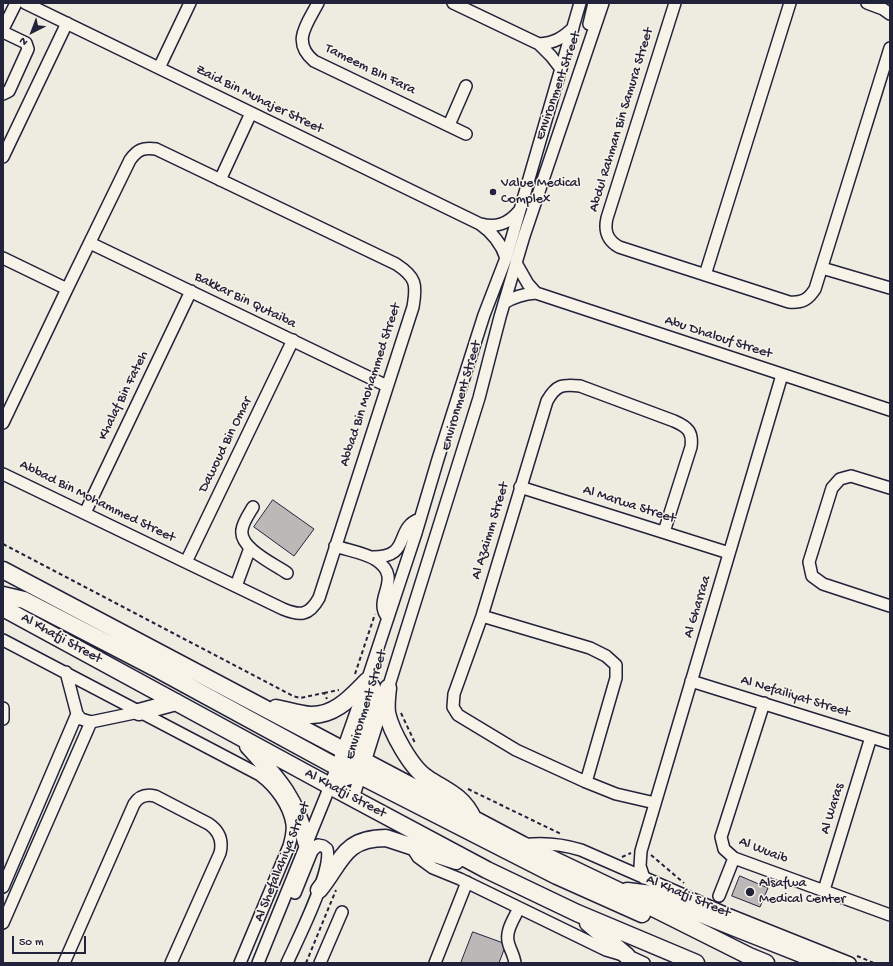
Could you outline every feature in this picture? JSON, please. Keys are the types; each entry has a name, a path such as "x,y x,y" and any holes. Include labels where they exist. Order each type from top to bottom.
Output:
{"highway":[{"name":"Al Khafji Street","path":"3,570 258,704 351,765 473,819 523,845 766,963"},
{"path":"3,595 24,600 157,669 351,765 557,876 706,942 749,956"},
{"name":"Al Khafji Street","path":"3,608 488,870 577,913 693,962"},
{"path":"258,704 310,715 332,712 351,697 360,681 372,687 373,697 351,765 349,788 353,798"},
{"path":"388,688 386,704 389,719 410,760 417,770 426,778 459,798 470,811 473,819"},
{"path":"139,712 176,702"},
{"path":"238,735 272,772 286,790 301,821 306,842"},
{"path":"330,786 337,781 351,765"},
{"path":"319,890 329,878 346,851 359,843 374,838 386,838 444,858 488,870"},
{"path":"617,890 652,894 824,963"},
{"path":"577,913 627,956"}],"street":[{"path":"3,94 9,91 28,49 26,43 3,31 16,3"},
{"name":"Zaid Bin Muhajer Street","path":"25,3 480,224 493,235 503,250 506,258"},
{"path":"159,68 190,3"},
{"name":"Tameem BIn Fara","path":"318,3 302,40 303,48 307,55 314,61 466,134"},
{"path":"453,3 539,44 552,56 561,69"},
{"name":"Environment Street","path":"360,681 388,618 484,315 506,258 580,3"},
{"path":"587,48 588,27 594,3"},
{"name":"Environment Street","path":"351,765 388,688 479,398 516,263 603,3"},
{"name":"Abdul Rahman Bin Samura Street","path":"675,3 605,226 606,236 612,243 619,247 789,302 797,303 804,301 811,297 815,289 890,48"},
{"path":"705,275 790,3"},
{"path":"867,3 883,9 890,14"},
{"path":"3,157 67,24"},
{"path":"539,44 558,40 567,35 574,27"},
{"path":"449,125 466,86"},
{"path":"220,180 252,113"},
{"name":"Abbad Bin Mohammed Street","path":"3,423 130,160 135,153 141,149 156,149 396,264 407,272 414,283 415,298 413,307 319,598 310,611 304,613 294,613 283,609 3,474"},
{"name":"Zaid Bin Muhajer Street","path":"480,224 495,226 502,224 519,211"},
{"name":"Bakkar Bin Qutaiba","path":"90,243 387,386"},
{"path":"3,258 67,289"},
{"path":"516,263 524,279 536,293"},
{"path":"822,268 890,288"},
{"name":"Khalaf Bin Fateh","path":"85,513 191,291"},
{"name":"Abu Dhalouf Street","path":"504,303 514,297 536,293 890,410"},
{"name":"Dawoud Bin Omar","path":"186,562 293,340"},
{"name":"Al Gharraa","path":"644,878 640,859 642,847 782,375"},
{"name":"Al Azaimm Street","path":"655,803 616,794 516,750 458,715 453,707 454,694 482,616 546,401 553,391 559,386 580,386 674,421 689,430 692,439 691,447 664,532"},
{"path":"890,488 852,476 840,479 832,488 809,562 812,576 823,584 890,606"},
{"name":"Al Marwa Street","path":"520,487 729,553"},
{"path":"253,507 242,531 245,543 287,573"},
{"path":"335,546 372,557 386,557 400,546 408,527 420,519"},
{"path":"236,586 250,548"},
{"path":"372,557 382,564 389,577 388,586 382,605 388,618"},
{"path":"482,616 590,648 606,656 616,666 616,678 586,782"},
{"name":"Al Khafji Street","path":"3,640 260,775 272,785 284,804"},
{"path":"66,672 77,714 81,719 91,722 139,712"},
{"name":"Al Nefailiyat Street","path":"691,681 890,742"},
{"name":"Al Wuaib","path":"764,703 721,837 724,849 734,858 890,915"},
{"path":"3,708 3,719"},
{"path":"3,887 77,714"},
{"path":"3,923 91,722"},
{"name":"Al Waras","path":"824,890 871,737"},
{"name":"Al Shefallahiya Street","path":"258,963 330,786"},
{"path":"64,963 134,804 141,797 150,795 155,796 209,824 216,830 221,844 220,853 171,963"},
{"name":"Al Shefallahiya Street","path":"240,963 292,836 292,825 284,804"},
{"name":"Al Khafji Street","path":"523,845 538,843 567,845 619,862 644,878 725,913 851,959"},
{"path":"276,921 289,906 312,851 318,845 323,846 327,849 328,859 319,890 287,963"},
{"path":"411,846 418,857 428,865 467,882 606,950 644,963"},
{"name":"Al Gharraa","path":"619,862 630,861 642,847"},
{"path":"719,896 734,858"},
{"path":"435,963 467,882"},
{"path":"515,963 507,934 519,908"},
{"path":"320,963 342,912"}],"path":[{"path":"3,544 293,696 300,698 345,688"},
{"path":"360,681 376,608"},
{"path":"324,693 332,712"},
{"path":"399,706 416,745"},
{"path":"464,787 567,837"},
{"path":"619,862 626,856 642,847 687,886"},
{"path":"306,963 336,889"},
{"path":"851,959 874,963"}],"building":[{"path":"273,500 314,529 294,556 254,527"},
{"name":"Alsafwa Medical Center","path":"740,876 768,888 760,907 732,896"},
{"path":"473,932 506,944 499,963 461,963"}],"place":[{"name":"Value Medical Complex","path":"493,192"},
{"name":"Alsafwa Medical Center","path":"750,892"}]}
